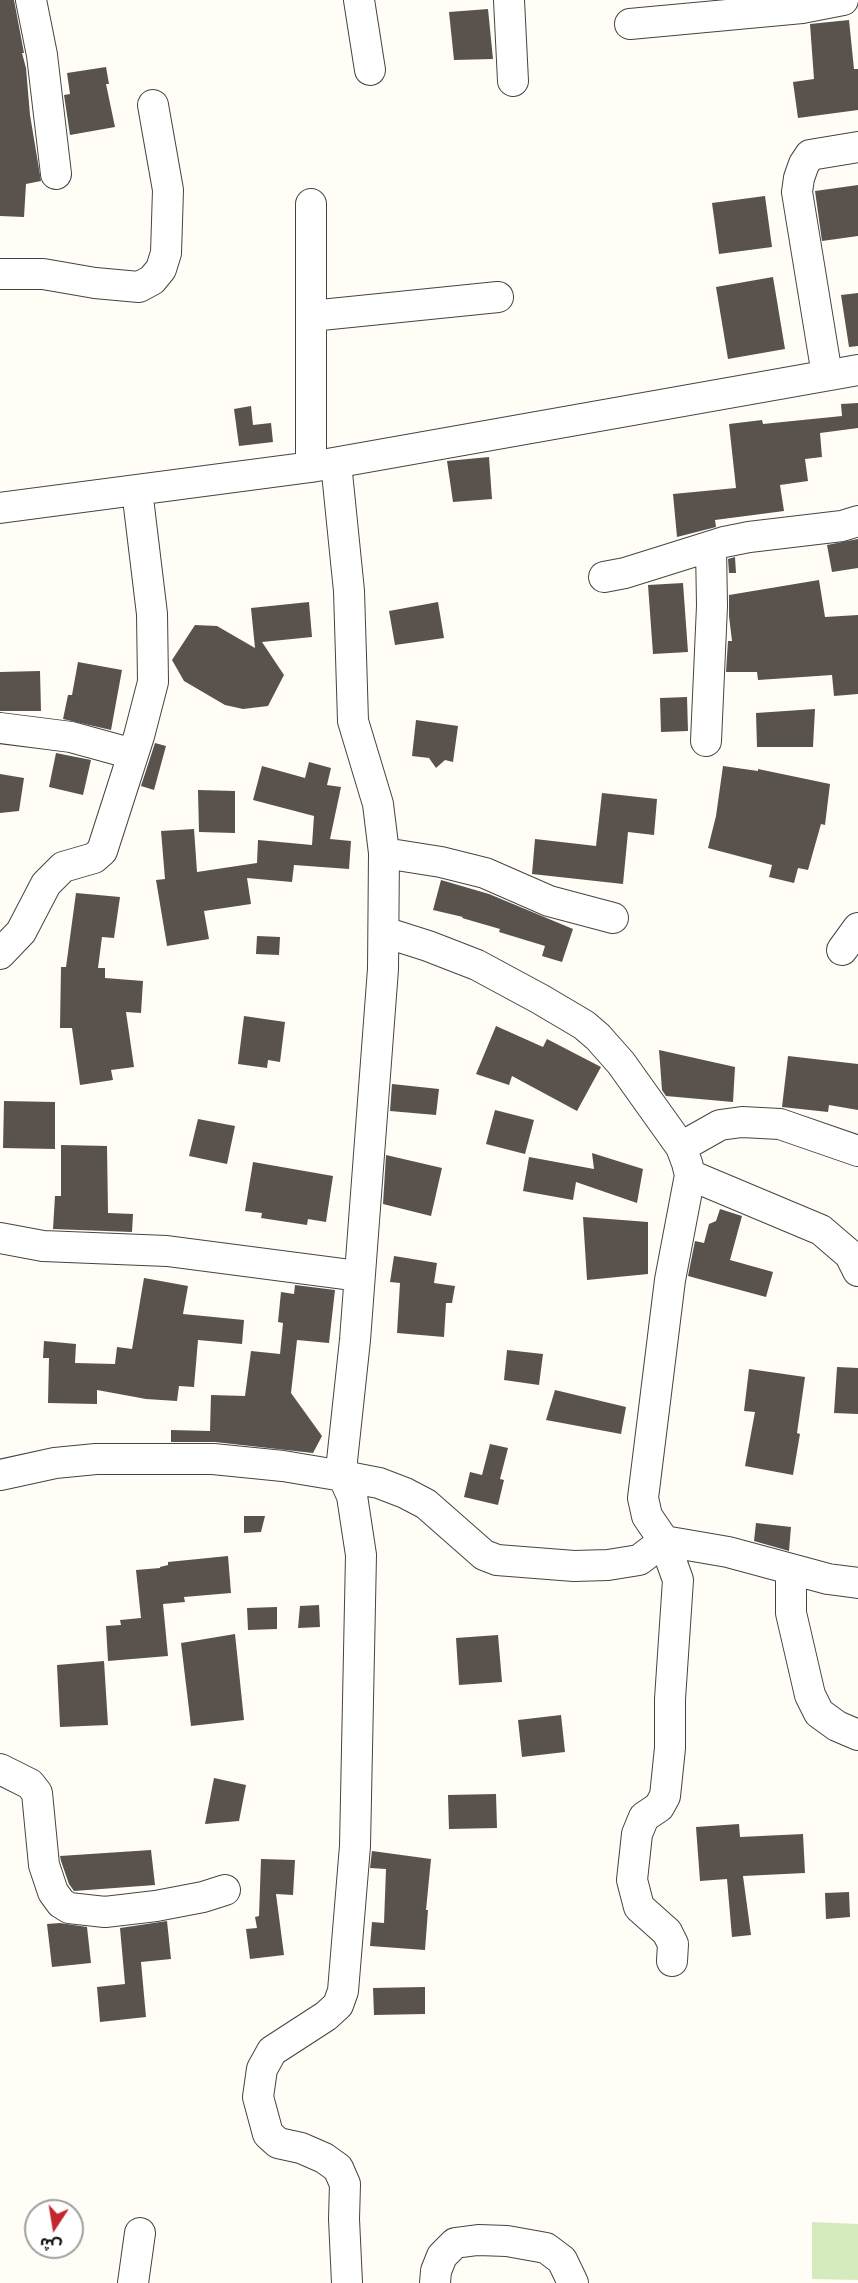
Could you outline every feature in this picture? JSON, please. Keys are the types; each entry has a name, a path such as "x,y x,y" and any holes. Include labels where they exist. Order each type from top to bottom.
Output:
{"street":[{"path":"31,0 42,55 56,174"},
{"path":"359,0 370,70"},
{"path":"509,0 513,81"},
{"path":"630,24 802,8 843,0"},
{"path":"0,274 43,274 95,283 139,287 152,280 161,268 165,253 168,190 153,105"},
{"path":"827,375 797,192 804,164 810,155 858,147"},
{"path":"311,204 311,316 323,465 349,591 353,721 378,804 384,853 383,969 355,1340 344,1434 343,1476 352,1496 361,1556 361,1611 355,1846 343,1991 338,2005 326,2016 272,2051 262,2069 258,2097 268,2134 278,2143 301,2148 324,2158 338,2168 345,2184 346,2283"},
{"path":"311,316 498,297"},
{"path":"0,508 323,465 858,370"},
{"path":"0,954 21,932 46,884 63,867 94,858 102,851 133,754 153,682 152,615 137,490"},
{"path":"604,577 749,537 810,531 858,521"},
{"path":"706,741 712,606 711,547"},
{"path":"0,728 71,737 133,754"},
{"path":"384,853 441,862 485,873 549,901 613,918"},
{"path":"384,932 428,945 477,965 584,1025 621,1063 685,1162 821,1230 850,1255 858,1270"},
{"path":"672,1961 672,1944 667,1932 639,1907 632,1880 637,1834 644,1817 659,1807 665,1796 670,1748 670,1699 678,1580 664,1541 647,1516 644,1498 685,1162 720,1125 742,1122 780,1124 858,1151"},
{"path":"0,1238 43,1246 168,1251 359,1276"},
{"path":"0,1475 55,1462 163,1458 213,1459 283,1466 343,1476 379,1484 405,1493 426,1504 484,1555 497,1560 574,1566 608,1564 639,1560 664,1541 728,1552 791,1571 858,1583"},
{"path":"791,1571 791,1613 810,1695 819,1713 837,1726 858,1735"},
{"path":"0,1769 30,1784 37,1793 44,1865 53,1892 61,1903 69,1908 105,1912 156,1906 203,1897 225,1890"},
{"path":"133,2283 140,2233"},
{"path":"435,2283 436,2271 442,2256 455,2243 478,2240 507,2241 546,2248 562,2260 573,2283"}],"green space":[{"path":"812,2222 858,2224 858,2280 812,2279"}],"building":[{"path":"0,0 14,0 24,53 22,53 26,68 30,115 41,181 26,184 24,217 0,216"},
{"path":"488,9 493,59 454,60 449,12"},
{"path":"849,20 854,69 858,69 858,110 798,118 793,82 814,79 810,24"},
{"path":"106,67 109,84 106,84 115,127 70,135 64,95 70,94 67,73"},
{"path":"858,185 858,236 822,241 815,191"},
{"path":"765,196 772,247 719,254 712,203"},
{"path":"773,277 785,349 728,359 716,287"},
{"path":"858,293 858,346 849,347 841,295"},
{"path":"858,403 858,428 820,433 822,457 805,459 808,481 780,485 784,511 715,520 716,527 677,537 673,494 736,488 729,424 762,420 763,424 842,416 841,404"},
{"path":"251,406 253,425 271,423 273,442 239,446 234,409"},
{"path":"489,457 492,499 453,502 447,461"},
{"path":"858,539 858,568 832,572 827,545"},
{"path":"735,557 736,573 729,573 728,559"},
{"path":"819,580 825,617 858,615 858,694 834,696 832,675 758,680 757,672 726,672 728,641 732,641 729,595"},
{"path":"683,583 688,652 653,654 648,585"},
{"path":"309,602 312,637 262,642 284,675 268,706 243,709 225,705 184,681 172,660 195,625 217,626 255,648 251,608"},
{"path":"438,602 444,638 395,645 389,611"},
{"path":"78,662 122,670 111,730 63,719 68,695 72,695"},
{"path":"40,671 41,711 0,711 0,672"},
{"path":"687,697 688,731 661,732 660,698"},
{"path":"815,709 813,747 757,747 756,713"},
{"path":"416,720 458,726 453,762 445,760 436,768 429,758 412,756"},
{"path":"155,743 166,746 154,790 141,786"},
{"path":"56,753 91,760 83,795 49,787"},
{"path":"309,762 331,768 327,785 341,787 330,839 351,841 349,869 294,865 292,882 247,878 251,904 204,911 209,939 167,946 156,880 165,879 161,831 194,829 197,872 257,863 258,840 312,845 314,816 253,800 262,766 305,778"},
{"path":"723,766 758,771 758,769 830,784 825,825 821,824 808,870 798,868 794,883 769,877 772,865 708,848 716,816"},
{"path":"0,774 24,778 19,811 0,813"},
{"path":"198,790 235,791 235,833 199,832"},
{"path":"602,793 657,799 654,835 628,832 623,884 532,874 535,839 596,846"},
{"path":"441,880 489,894 573,929 562,962 542,956 545,946 499,932 500,929 463,917 433,910"},
{"path":"76,893 120,897 114,938 102,937 98,968 105,968 105,978 143,981 141,1013 126,1012 134,1067 111,1070 113,1080 80,1085 72,1028 60,1028 61,967 66,967"},
{"path":"257,936 280,937 279,955 256,954"},
{"path":"244,1016 285,1022 280,1062 268,1060 267,1068 238,1064"},
{"path":"496,1026 543,1047 547,1039 601,1067 577,1111 512,1076 509,1085 476,1074"},
{"path":"659,1050 735,1067 733,1102 666,1096 662,1090"},
{"path":"788,1056 858,1064 858,1110 829,1105 828,1112 782,1107"},
{"path":"392,1084 439,1089 436,1115 390,1111"},
{"path":"4,1101 55,1102 55,1149 3,1148"},
{"path":"495,1110 534,1120 525,1154 486,1144"},
{"path":"198,1119 235,1126 227,1164 189,1156"},
{"path":"61,1145 107,1146 108,1213 133,1214 132,1232 53,1229 55,1196 61,1196"},
{"path":"592,1153 643,1169 637,1203 576,1182 573,1200 523,1191 529,1157 594,1169"},
{"path":"386,1155 442,1168 431,1216 383,1204"},
{"path":"253,1162 333,1176 326,1222 308,1219 307,1225 261,1218 262,1213 245,1211"},
{"path":"720,1209 742,1216 730,1260 773,1272 766,1297 688,1276 695,1241 704,1243 709,1224 716,1221"},
{"path":"583,1217 648,1222 648,1274 587,1280"},
{"path":"394,1256 437,1263 434,1283 455,1286 452,1303 446,1303 444,1337 397,1333 400,1283 390,1282"},
{"path":"144,1278 188,1286 183,1314 244,1320 242,1344 198,1340 194,1387 179,1386 177,1401 146,1399 97,1390 97,1404 48,1403 49,1358 43,1358 44,1341 76,1344 75,1363 115,1364 117,1347 132,1349"},
{"path":"295,1285 335,1290 329,1343 297,1340 291,1393 322,1436 313,1453 215,1442 171,1442 171,1430 210,1431 211,1395 245,1396 251,1351 280,1354 283,1323 278,1322 281,1292 294,1294"},
{"path":"507,1350 543,1354 539,1385 504,1380"},
{"path":"837,1367 858,1368 858,1414 834,1413"},
{"path":"749,1369 805,1377 797,1433 800,1434 793,1475 745,1466 755,1412 744,1411"},
{"path":"555,1390 626,1407 621,1434 546,1420"},
{"path":"490,1444 508,1448 500,1479 504,1480 498,1505 464,1497 470,1472 482,1475"},
{"path":"244,1516 265,1516 261,1532 244,1533"},
{"path":"756,1523 791,1527 789,1551 754,1541"},
{"path":"228,1556 231,1593 184,1597 185,1602 163,1604 168,1656 108,1661 106,1626 121,1625 120,1620 141,1618 136,1570 160,1568 168,1565 168,1562"},
{"path":"319,1605 320,1627 298,1628 300,1606"},
{"path":"277,1607 277,1629 248,1630 247,1608"},
{"path":"235,1634 244,1720 191,1726 181,1643"},
{"path":"498,1635 502,1682 459,1685 456,1638"},
{"path":"104,1661 108,1725 60,1727 57,1665"},
{"path":"561,1715 565,1752 522,1757 518,1720"},
{"path":"214,1778 246,1785 239,1821 205,1824"},
{"path":"496,1794 497,1828 449,1829 448,1795"},
{"path":"739,1824 740,1837 803,1834 805,1873 743,1876 751,1935 732,1937 727,1879 700,1881 696,1827"},
{"path":"151,1850 155,1885 74,1891 69,1884 60,1856"},
{"path":"372,1851 431,1859 425,1950 370,1946 372,1922 384,1923 386,1869 370,1868"},
{"path":"261,1859 295,1860 293,1895 276,1894 284,1955 250,1959 246,1929 257,1928 255,1917 259,1916"},
{"path":"849,1892 850,1917 826,1919 825,1893"},
{"path":"167,1921 171,1959 141,1962 146,2017 100,2022 97,1987 125,1984 120,1928"},
{"path":"60,1923 87,1927 91,1963 52,1967 47,1924"},
{"path":"425,1987 425,2014 374,2015 373,1988"}]}
